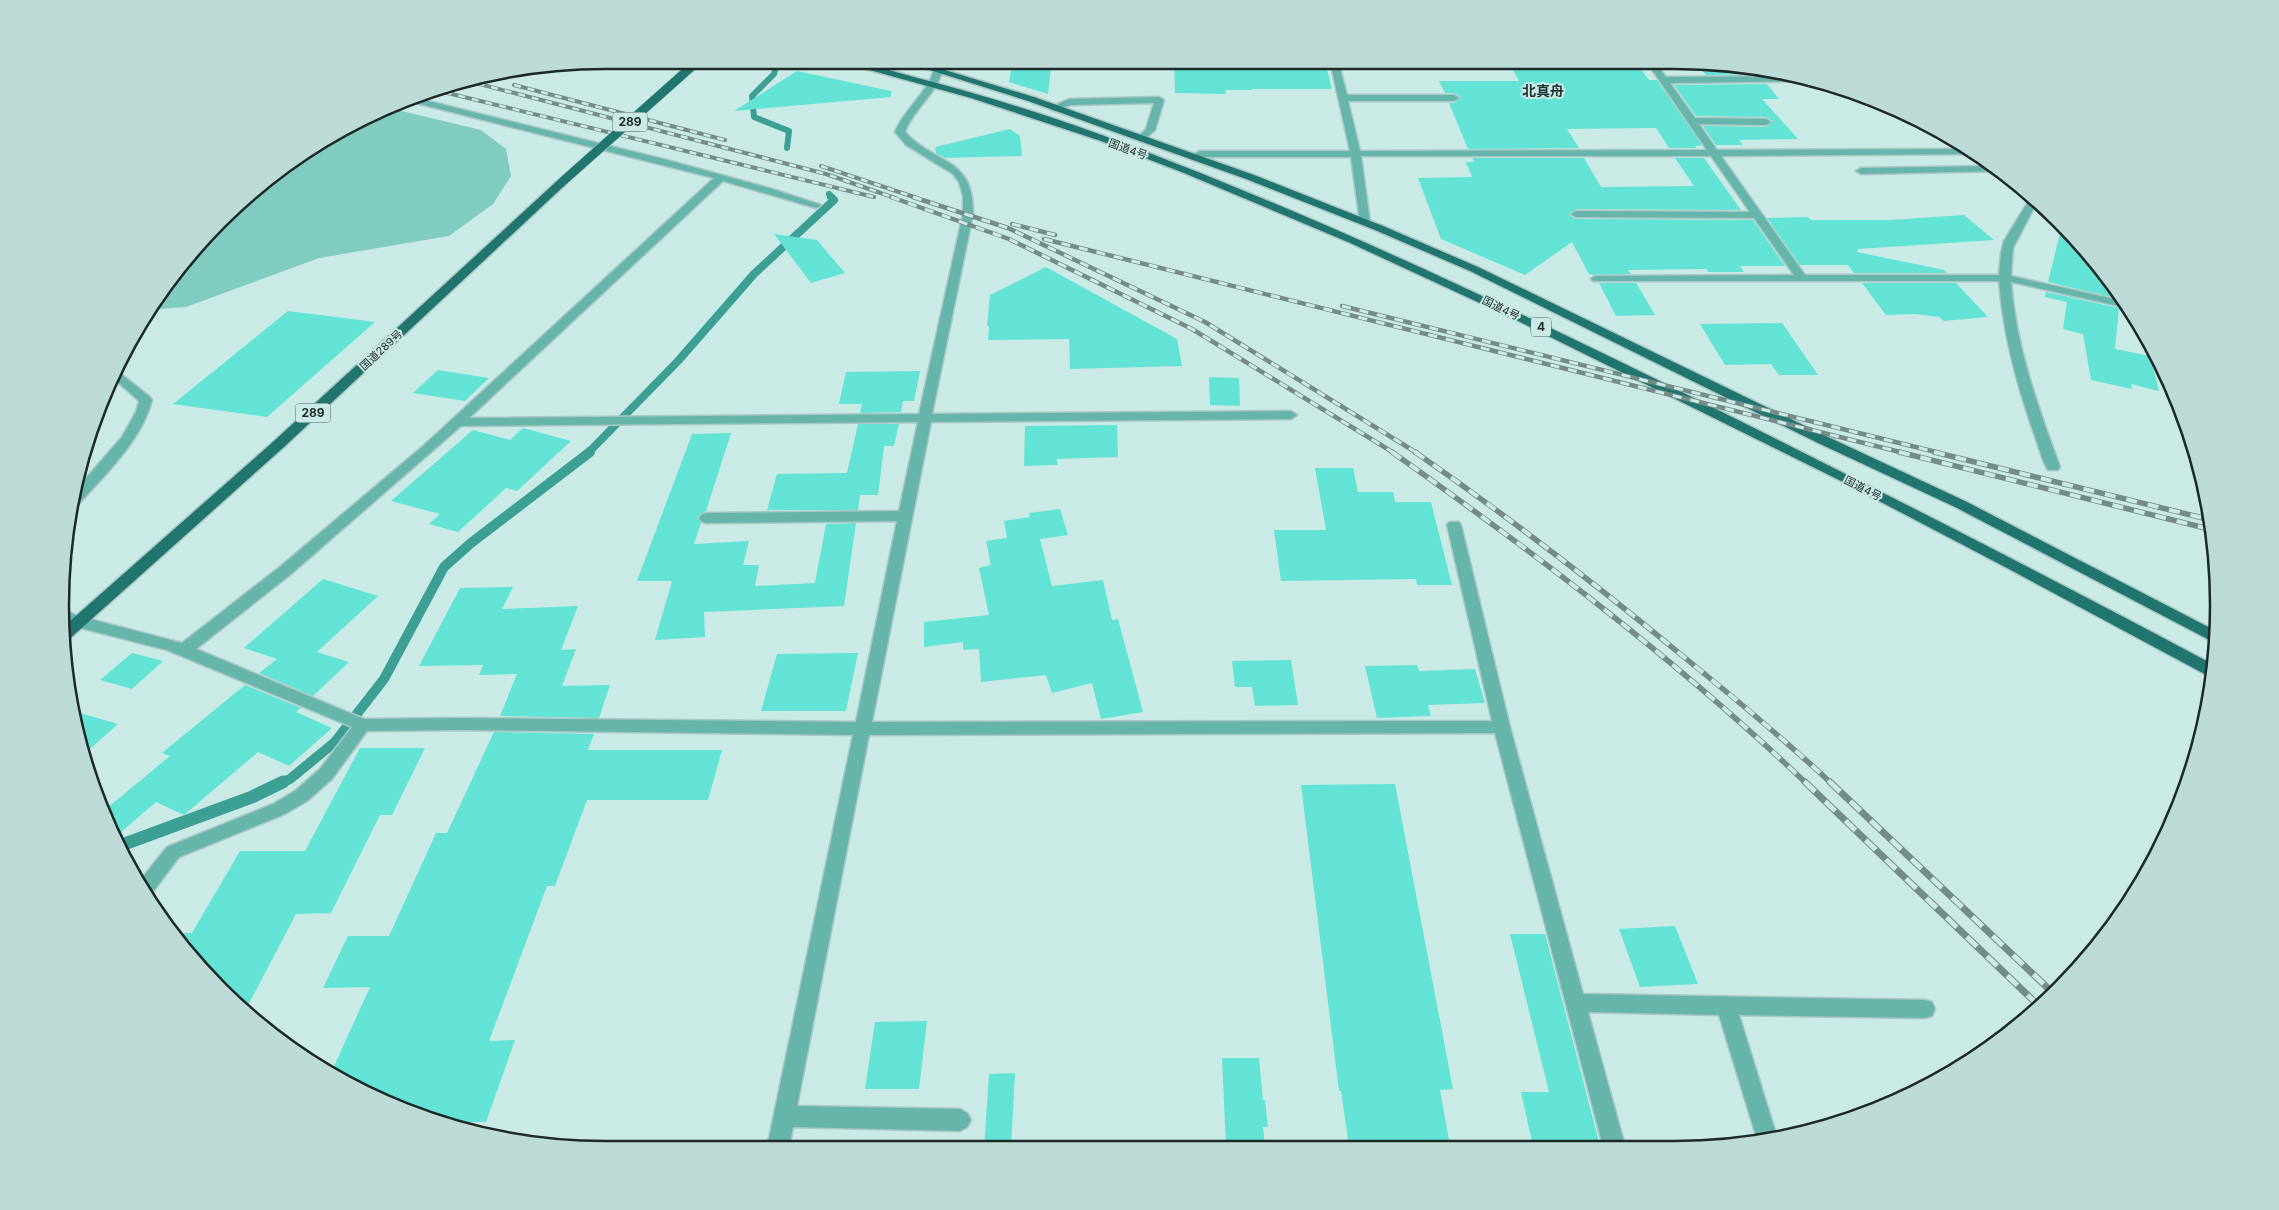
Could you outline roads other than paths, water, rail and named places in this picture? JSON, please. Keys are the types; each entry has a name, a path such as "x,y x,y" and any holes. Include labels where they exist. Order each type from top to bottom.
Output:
{"highway":[{"name":"国道289号","path":"70,630 279,444 562,183 689,69"},
{"name":"国道4号","path":"873,69 932,84 1018,110 1217,182 1354,240 1460,288 1943,528 2207,669"},
{"name":"国道4号","path":"947,69 1193,157 1365,222 1474,269 1823,440 1960,504 2209,634"}],"street":[{"path":"779,1141 970,199 962,177 941,160 907,142 900,132 910,110 932,84 938,69"},
{"path":"1336,69 1356,154 1365,222"},
{"path":"1655,69 1802,279"},
{"path":"1663,80 1780,79"},
{"path":"1343,98 1454,98"},
{"path":"1054,108 1070,102 1159,100 1150,130 1142,139"},
{"path":"420,102 721,177 816,204"},
{"path":"1692,121 1766,122"},
{"path":"1193,157 1200,154 1960,152"},
{"path":"1860,171 1986,169"},
{"path":"184,650 286,570 457,422 721,177"},
{"path":"2031,205 2006,251 2006,298 2022,381 2053,467"},
{"path":"1576,214 1758,216"},
{"path":"1597,279 2006,278 2117,303"},
{"path":"81,492 128,438 145,408 146,400 120,378"},
{"path":"457,422 1291,415"},
{"path":"706,518 905,516"},
{"path":"1454,525 1502,727 1613,1141"},
{"path":"69,618 171,644 363,725 463,724 863,729 1502,727"},
{"path":"148,885 173,852 279,809 302,796 326,774 363,725"},
{"path":"1577,1003 1925,1009"},
{"path":"1726,1006 1766,1133"},
{"path":"784,1116 960,1120"}],"waterway":[{"path":"775,69 774,74 752,96 754,117 789,131 787,148"},
{"path":"829,194 832,198"},
{"path":"588,453 678,361 754,274 834,200 832,198"},
{"path":"281,783 290,779 335,742 384,679 444,567 471,543 590,452"},
{"path":"125,844 252,797 283,782"}],"railway":[{"path":"479,84 826,174 895,198"},
{"path":"514,85 725,140"},
{"path":"447,93 874,197"},
{"path":"821,166 917,198"},
{"path":"891,197 1009,239 1192,329 1394,453"},
{"path":"913,197 1008,228 1205,322 1417,453"},
{"path":"1012,224 1055,235"},
{"path":"1044,239 1904,453"},
{"path":"1342,306 1940,453"},
{"path":"1392,452 1553,569 1605,610 1708,694 1806,783"},
{"path":"1415,452 1555,554 1623,607 1744,706 1831,783"},
{"path":"1899,452 2205,528"},
{"path":"1934,452 2203,518"},
{"path":"1805,782 2035,1002"},
{"path":"1830,782 2048,989"}],"district":[{"name":"北真舟","path":"1543,91"}]}
